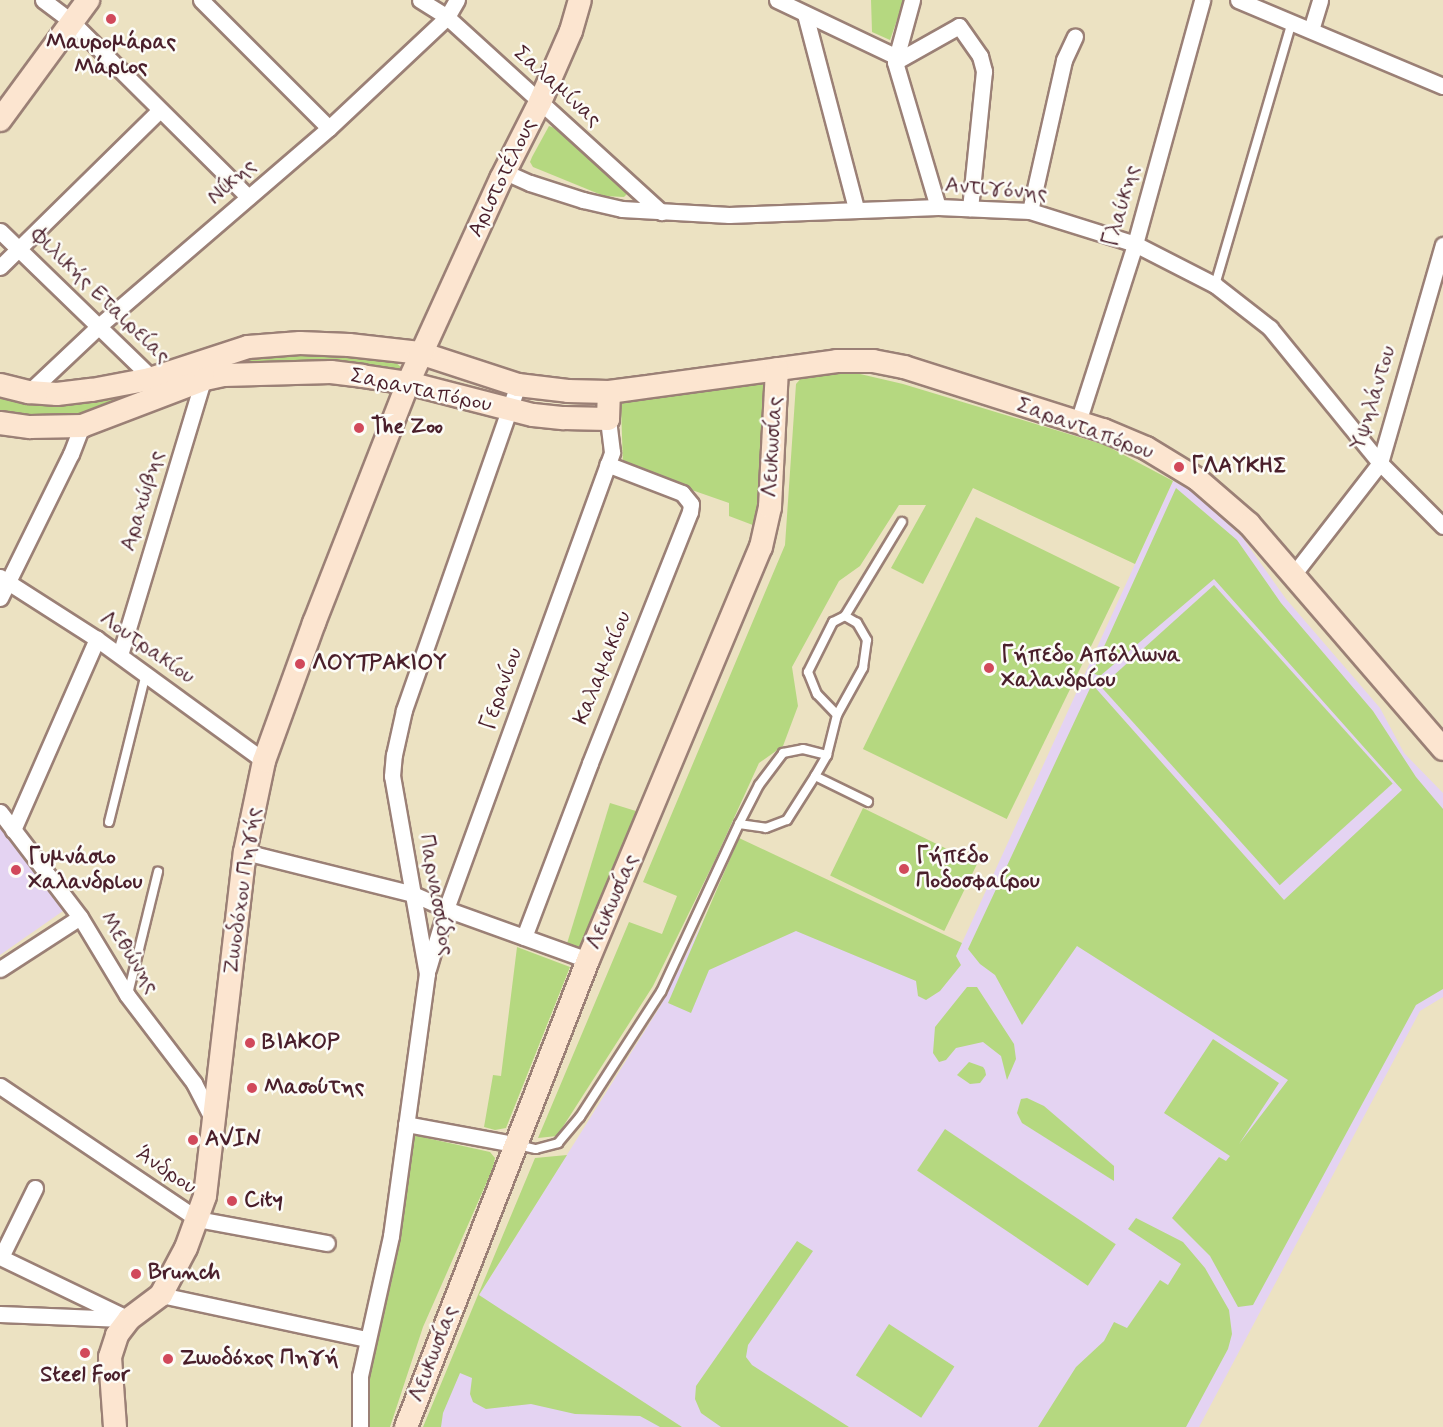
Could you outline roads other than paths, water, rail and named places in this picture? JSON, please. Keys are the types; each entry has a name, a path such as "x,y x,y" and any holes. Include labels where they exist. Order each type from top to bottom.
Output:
{"street":[{"path":"43,0 72,23 248,197"},
{"path":"0,120 88,0"},
{"path":"201,0 329,128"},
{"name":"Σαλαμίνας","path":"420,0 447,17 661,212"},
{"name":"Νίκης","path":"29,392 100,325 329,128 447,17 457,0"},
{"name":"Αριστοτέλους","path":"420,353 540,102 571,31 580,0"},
{"path":"777,0 895,59"},
{"path":"912,0 895,59 938,207"},
{"name":"Γλαύκης","path":"1078,422 1135,244 1202,0"},
{"path":"1238,0 1443,86"},
{"path":"1311,30 1320,0"},
{"path":"805,14 856,208"},
{"path":"895,59 959,26 980,56 984,71 970,208"},
{"path":"1030,212 1064,60 1076,36"},
{"path":"0,267 160,110"},
{"name":"Αντιγόνης","path":"505,172 583,200 622,209 729,215 856,208 938,207 1030,212 1135,244 1215,285 1270,328 1380,463 1443,526"},
{"name":"Φιλικής Εταιρείας","path":"0,231 100,325 160,386"},
{"name":"Υψηλάντου","path":"1293,575 1380,463 1440,267 1443,245"},
{"name":"Σαρανταπόρου","path":"0,423 30,427 82,426 160,386 204,369 248,347 300,344 349,345 420,353 518,385 568,392 609,392 837,361 873,361 904,367 1078,422 1146,448 1197,479 1249,524 1443,749"},
{"name":"Ζωοδόχου Πηγής","path":"115,1427 110,1358 117,1335 129,1319 161,1295 186,1248 205,1196 245,852 264,761 314,623 420,353"},
{"name":"Σαρανταπόρου","path":"204,369 224,375 331,372 408,383 510,410 564,418 608,419"},
{"name":"Αραχώβης","path":"120,655 204,369"},
{"name":"Λευκωσίας","path":"406,1427 514,1144 588,960 761,547 770,507 777,369"},
{"name":"Σαρανταπόρου","path":"0,385 29,392 57,394 160,386"},
{"name":"Παρνασσίδος","path":"360,1427 360,1376 366,1339 389,1245 427,974 393,776 394,755 404,710 518,385"},
{"path":"608,419 609,392"},
{"name":"Γερανίου","path":"427,974 447,909 612,452 608,419"},
{"path":"0,598 4,580 71,454 82,426"},
{"name":"Καλαμακίου","path":"524,937 590,763 690,512 691,504 682,492 607,464"},
{"name":"Λουτρακίου","path":"4,580 120,655 264,761"},
{"path":"13,830 97,639"},
{"name":"Μεθώνης","path":"0,812 80,917 127,995 194,1083 214,1122"},
{"path":"245,852 413,894 447,909 588,960"},
{"path":"0,969 80,917"},
{"name":"Άνδρου","path":"0,1086 197,1219 327,1243"},
{"path":"406,1124 514,1144"},
{"path":"35,1188 0,1257 129,1319"},
{"path":"161,1295 366,1339"},
{"path":"0,1314 129,1319"}],"lane":[{"path":"1215,285 1292,21"},
{"path":"837,715 817,694 808,672 833,621 845,616 902,522"},
{"path":"739,824 766,828 787,820 827,755 837,715 863,668 867,640 857,623 845,616"},
{"path":"109,822 146,674"},
{"path":"514,1144 536,1149 558,1143 580,1117 661,992 739,824 759,785 783,753 803,749 827,755"},
{"path":"815,776 868,802"},
{"path":"127,995 158,872"}],"place":[{"name":"Μαυρομάρας Μάριος","path":"111,19"},
{"name":"The Zoo","path":"359,428"},
{"name":"ΓΛΑΥΚΗΣ","path":"1179,467"},
{"name":"ΛΟΥΤΡΑΚΙΟΥ","path":"300,664"},
{"name":"Γήπεδο Απόλλωνα Χαλανδρίου","path":"989,668"},
{"name":"Γήπεδο Ποδοσφαίρου","path":"904,869"},
{"name":"Γυμνάσιο Χαλανδριου","path":"16,870"},
{"name":"ΒΙΑΚΟΡ","path":"250,1043"},
{"name":"Μασούτης","path":"252,1088"},
{"name":"AVIN","path":"193,1140"},
{"name":"City","path":"232,1201"},
{"name":"Brunch","path":"136,1274"},
{"name":"Steel Foor","path":"85,1353"},
{"name":"Ζωοδόχος Πηγή","path":"168,1359"}]}
